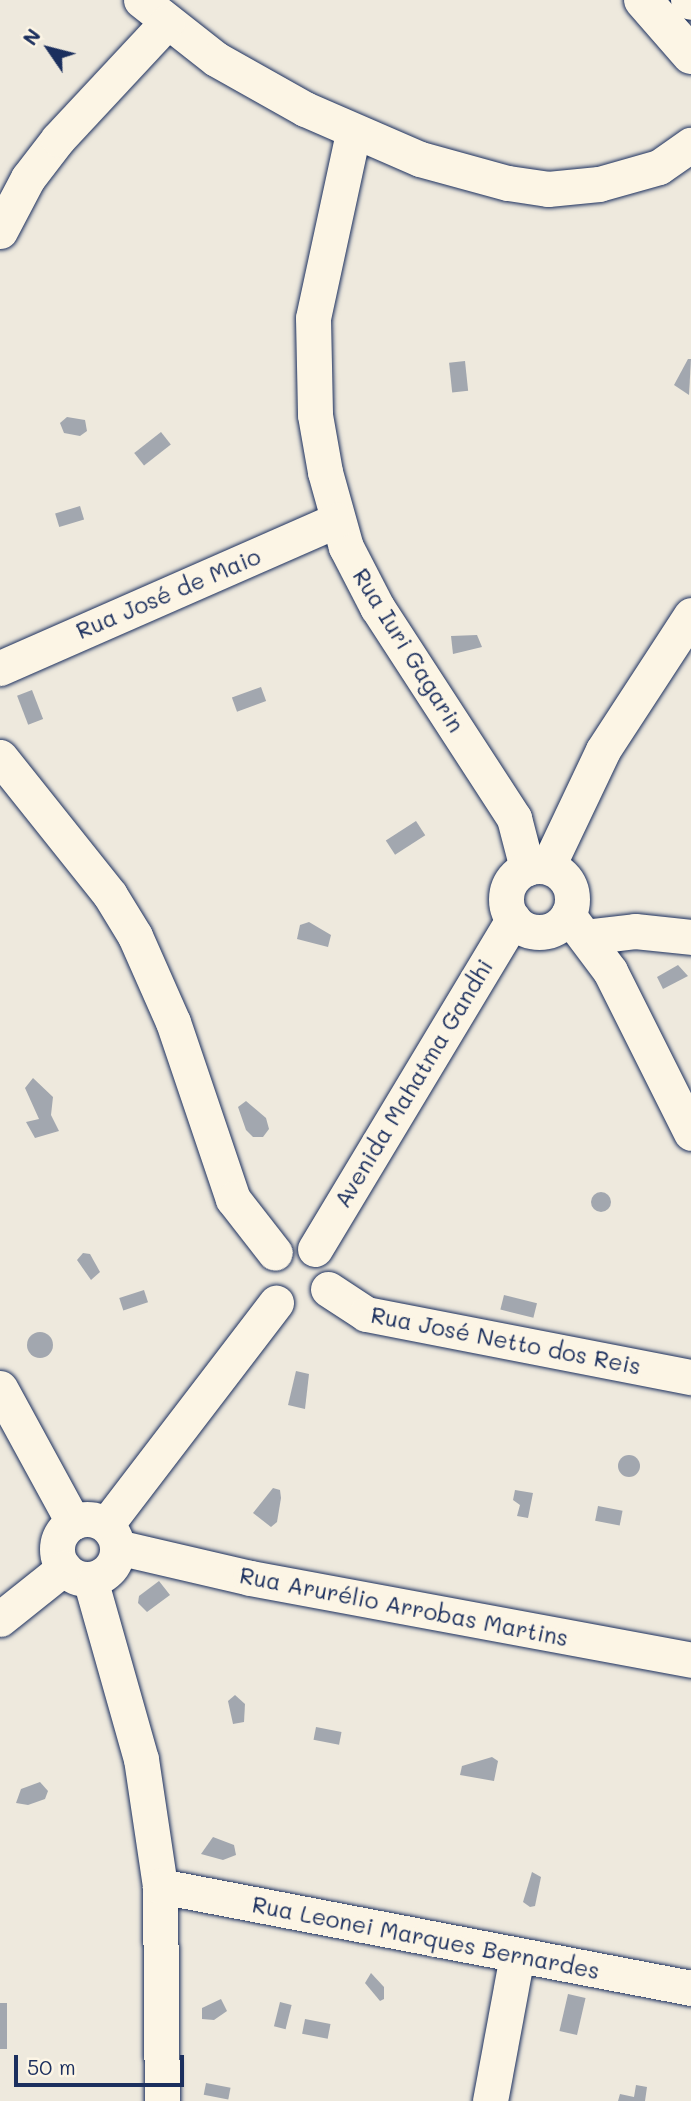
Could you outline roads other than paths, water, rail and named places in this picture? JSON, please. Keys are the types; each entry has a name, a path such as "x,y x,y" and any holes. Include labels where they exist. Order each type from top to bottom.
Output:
{"main road":[{"path":"643,0 691,55"}],"street":[{"path":"141,0 216,59 353,133 421,159 548,189 634,177 659,167 691,145"},
{"path":"0,231 28,178 58,139 167,22"},
{"name":"Rua Iuri Gagarin","path":"353,133 313,318 315,415 337,520 377,607 514,818 537,867"},
{"name":"Rua José de Maio","path":"0,668 337,520"},
{"path":"691,615 603,750 537,867 507,890 513,919 537,932 577,926 691,937"},
{"path":"0,757 110,895 135,936 173,1022 233,1199 275,1253"},
{"path":"537,867 570,886 577,926 610,971 691,1133"},
{"name":"Avenida Mahatma Gandhi","path":"315,1249 513,919"},
{"path":"294,1244 315,1249 328,1267 328,1289 305,1309 276,1303 264,1278 275,1253 294,1244"},
{"name":"Rua José Netto dos Reis","path":"328,1289 366,1314 691,1377"},
{"path":"162,2101 160,1886 141,1759 77,1574 58,1559 59,1538 99,1532 276,1303"},
{"path":"0,1388 99,1532 110,1569 77,1574 0,1619"},
{"name":"Rua Arurélio Arrobas Martins","path":"99,1532 250,1578 691,1660"},
{"name":"Rua Leonei Marques Bernardes","path":"160,1886 691,1988"},
{"path":"490,2101 517,1955"}]}
